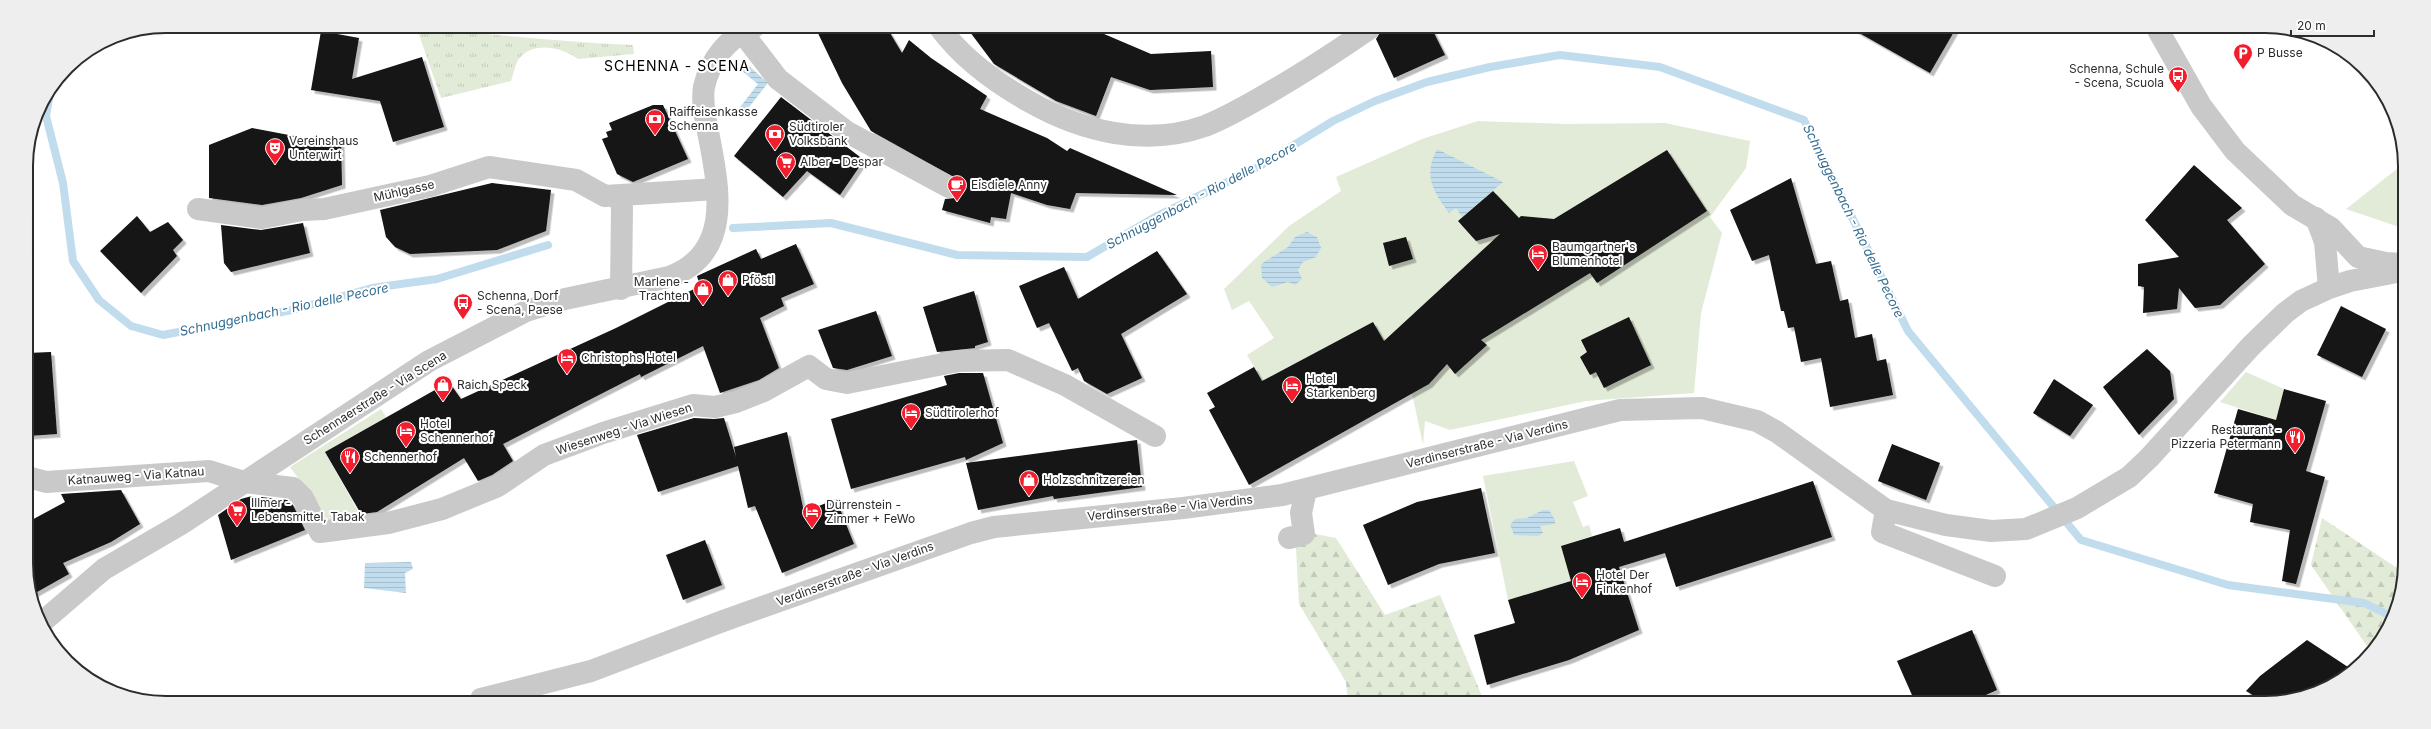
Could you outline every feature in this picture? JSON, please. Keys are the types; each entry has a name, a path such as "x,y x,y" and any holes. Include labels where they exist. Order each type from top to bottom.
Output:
{"street":[{"name":"Schennaerstraße - Via Scena","path":"46,619 104,569 181,524 429,361 526,311 566,299 621,289 669,277 682,272 694,264 702,256 709,245 717,215 717,189 706,122 704,88 714,62 726,43 743,33"},
{"path":"750,33 778,79 847,132 949,187"},
{"path":"943,33 949,41 976,65 1007,89 1054,115 1084,127 1104,132 1146,136 1178,132 1204,126 1240,110 1317,64 1363,33"},
{"path":"2160,33 2201,106 2234,151 2292,205 2331,228 2358,257 2386,263 2398,264"},
{"name":"Mühlgasse","path":"198,209 262,218 302,210 324,209 430,186 489,167 576,180 612,196"},
{"path":"612,196 717,189"},
{"path":"612,196 622,208 621,289"},
{"path":"2316,218 2325,242 2329,288"},
{"name":"Verdinserstraße - Via Verdins","path":"493,696 591,671 723,621 971,533 994,527 1182,508 1306,490 1620,410 1702,408 1757,421 1777,432 1886,510 1946,525 1991,531 2026,529 2077,508 2129,476 2149,458 2285,312 2301,301 2329,288 2365,278 2398,272"},
{"name":"Wiesenweg - Via Wiesen","path":"244,482 293,488 303,498 320,532 388,523 442,508 498,486 544,455 603,433 693,405 715,407 736,402 764,390 808,366 826,379 847,384 958,361 1008,360 1066,385 1155,436"},
{"name":"Katnauweg - Via Katnau","path":"33,478 46,482 209,471 244,482"},
{"path":"1289,538 1304,534 1301,513 1306,490"},
{"path":"1886,510 1882,532 1995,576"}],"green space":[{"path":"418,33 471,33 633,45 634,54 578,59 564,51 556,49 539,48 531,50 518,60 511,81 441,98"},
{"path":"1478,121 1566,124 1665,123 1750,141 1746,168 1710,217 1722,233 1701,313 1694,393 1586,401 1450,430 1425,421 1423,445 1412,393 1373,322 1262,381 1247,355 1274,338 1249,301 1232,310 1224,289 1289,226 1341,191 1336,177 1422,139"},
{"path":"2398,168 2398,227 2346,209"},
{"path":"2246,372 2284,389 2276,420 2220,402"},
{"path":"381,409 386,417 325,452 363,520 324,526 313,498 290,467"},
{"path":"1574,461 1588,496 1573,502 1583,527 1589,525 1592,536 1561,546 1571,581 1508,600 1483,476"},
{"path":"2322,518 2398,568 2397,581 2388,614 2380,630 2368,648 2311,565"},
{"path":"1295,530 1336,538 1385,615 1440,595 1482,696 1347,696 1346,682 1299,604"}],"water":[{"path":"748,65 768,83 742,116 737,111 758,84 742,71"},
{"path":"1437,149 1503,182 1462,217 1456,208 1449,213 1434,190 1430,175 1433,159"},
{"path":"1307,232 1317,237 1321,248 1316,257 1303,262 1298,270 1302,279 1295,285 1288,282 1272,287 1262,278 1261,264 1288,247 1295,237"},
{"path":"1543,510 1549,510 1555,520 1555,524 1540,526 1543,533 1539,536 1514,535 1510,525 1515,519 1527,518"},
{"path":"411,562 413,569 405,573 406,593 364,588 365,563"}],"building":[{"path":"321,33 332,33 359,38 352,79 422,57 444,127 393,142 380,101 311,90"},
{"path":"818,33 890,33 902,53 909,40 931,58 987,96 980,109 1047,138 1067,151 1070,148 1177,195 1076,193 1070,209 1047,205 1011,193 1006,219 991,217 990,223 942,210 945,199 955,198 960,193 961,186 959,180 871,131 842,83"},
{"path":"971,33 1102,33 1151,54 1211,51 1213,87 1150,90 1111,77 1096,116 1056,101 994,64"},
{"path":"1380,33 1434,33 1445,55 1394,78 1376,39"},
{"path":"1859,33 1953,33 1930,73"},
{"path":"781,97 864,160 840,195 807,171 783,197 734,156"},
{"path":"653,105 663,105 688,159 633,182 617,174 602,139 608,137 606,132 612,130 609,123"},
{"name":"Vereinshaus Unterwirt","path":"252,128 310,139 341,141 342,185 301,198 262,205 209,198 209,145"},
{"path":"1667,150 1707,211 1597,283 1590,273 1481,340 1487,345 1455,374 1447,364 1429,384 1249,485 1209,410 1215,407 1207,393 1254,367 1262,381 1373,322 1384,341 1500,234 1476,241 1458,221 1493,191 1519,218 1521,216 1554,219"},
{"path":"2194,165 2242,208 2227,220 2265,264 2220,305 2195,308 2179,288 2177,309 2143,313 2144,287 2138,286 2138,264 2179,257 2145,220"},
{"path":"1791,178 1816,264 1831,261 1840,301 1848,299 1855,338 1872,334 1877,361 1886,359 1893,395 1830,407 1821,358 1801,362 1794,327 1788,328 1784,311 1781,311 1769,255 1752,261 1730,210"},
{"path":"492,183 551,190 546,231 497,250 410,254 395,247 386,237 380,210"},
{"path":"137,216 150,232 168,222 183,240 173,250 177,256 141,293 100,251"},
{"path":"303,223 310,253 231,272 224,263 221,225 261,230"},
{"path":"1406,237 1413,259 1389,266 1383,243"},
{"path":"796,244 814,284 781,298 784,306 760,318 779,368 759,380 720,393 703,346 641,377 640,374 503,444 513,461 492,475 478,481 464,458 377,512 361,514 325,452 449,382 461,399 616,328 700,286 697,276 756,249 761,259"},
{"path":"1157,251 1187,294 1121,334 1142,378 1107,394 1084,381 1078,368 1072,371 1049,323 1037,328 1019,286 1064,267 1078,299"},
{"path":"974,291 988,342 975,346 975,348 937,352 923,307"},
{"path":"2341,306 2386,329 2362,377 2317,355"},
{"path":"876,311 892,356 847,370 833,368 818,330"},
{"path":"1629,317 1651,365 1604,388 1596,372 1590,375 1580,357 1587,352 1581,340"},
{"path":"2147,349 2170,371 2174,399 2139,435 2103,387"},
{"path":"51,352 57,434 33,436 33,353"},
{"path":"959,373 983,373 1003,443 966,460 965,457 851,489 831,419 947,385 944,376"},
{"path":"2054,379 2093,405 2070,436 2033,413"},
{"path":"2284,389 2326,401 2306,471 2325,477 2296,584 2282,581 2290,530 2250,522 2253,504 2214,493 2238,409 2276,420"},
{"path":"694,418 724,418 736,457 734,447 787,432 804,512 836,499 854,544 782,573 755,506 748,508 738,466 658,492 637,435"},
{"path":"1137,440 1142,487 1054,499 1053,496 978,510 966,463"},
{"path":"1892,444 1940,463 1926,500 1878,481"},
{"path":"1813,481 1832,537 1676,587 1665,553 1619,567 1639,630 1569,660 1487,685 1474,635 1515,623 1508,600 1571,581 1561,546 1620,528 1624,542"},
{"path":"1481,488 1495,553 1439,564 1388,585 1363,525 1417,502"},
{"path":"121,490 140,524 111,542 63,563 69,574 37,592 34,581 33,563 33,519 65,502 61,494"},
{"path":"252,496 287,500 293,505 305,530 231,560 218,515 241,499"},
{"path":"705,540 722,585 683,600 666,555"},
{"path":"1972,630 1997,690 1984,696 1912,696 1897,661"},
{"path":"2307,640 2348,667 2339,674 2316,686 2274,696 2254,696 2246,691 2260,676"}],"waterway":[{"name":"Schnuggenbach - Rio delle Pecore","path":"733,228 831,223 957,255 1087,257 1157,216 1258,167 1333,121 1375,101 1427,82 1490,67 1560,55 1660,67 1804,120 1908,331 2081,540 2228,585 2364,603 2388,614"},
{"name":"Schnuggenbach - Rio delle Pecore","path":"48,105 46,116 63,183 73,261 99,300 131,326 163,335 292,310 372,288 437,279 548,245"}],"place":[{"name":"P Busse","path":"2243,70"},
{"name":"Schenna, Schule - Scena, Scuola","path":"2178,93"},
{"name":"Raiffeisenkasse Schenna","path":"655,136"},
{"name":"Südtiroler Volksbank","path":"775,151"},
{"name":"Vereinshaus Unterwirt","path":"275,165"},
{"name":"Alber - Despar","path":"786,179"},
{"name":"Eisdiele Anny","path":"957,202"},
{"name":"Baumgartner's Blumenhotel","path":"1538,271"},
{"name":"Pföstl","path":"728,297"},
{"name":"Marlene - Trachten","path":"703,306"},
{"name":"Schenna, Dorf - Scena, Paese","path":"463,320"},
{"name":"Christophs Hotel","path":"567,375"},
{"name":"Raich Speck","path":"443,402"},
{"name":"Hotel Starkenberg","path":"1292,403"},
{"name":"Südtirolerhof","path":"911,430"},
{"name":"Hotel Schennerhof","path":"406,448"},
{"name":"Restaurant - Pizzeria Petermann","path":"2295,454"},
{"name":"Schennerhof","path":"350,474"},
{"name":"Holzschnitzereien","path":"1029,497"},
{"name":"Illmer - Lebensmittel, Tabak","path":"237,527"},
{"name":"Dürrenstein - Zimmer + FeWo","path":"812,529"},
{"name":"Hotel Der Finkenhof","path":"1582,599"}],"district":[{"name":"SCHENNA - SCENA","path":"677,66"}]}
